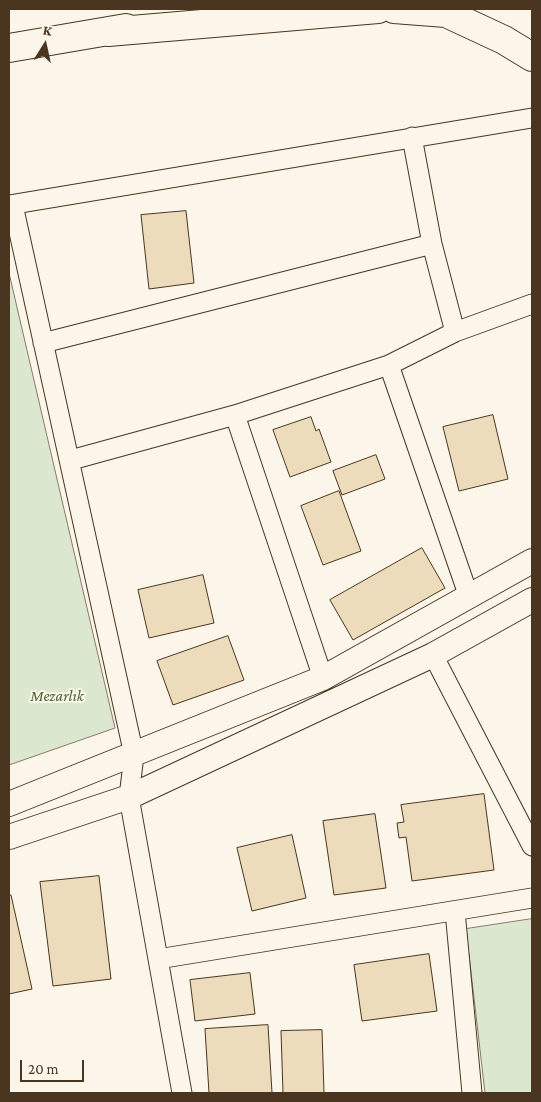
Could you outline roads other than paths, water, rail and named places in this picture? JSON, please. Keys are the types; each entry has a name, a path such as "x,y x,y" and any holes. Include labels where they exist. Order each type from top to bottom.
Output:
{"highway":[{"path":"9,48 234,9"},
{"path":"108,32 378,9"},
{"path":"394,9 446,13 504,40 532,58"}],"street":[{"path":"182,1093 129,797 134,754 71,460 11,205 532,118"},
{"path":"412,137 432,244 454,332"},
{"path":"43,344 432,244"},
{"path":"71,460 235,415 389,365 454,332 532,304"},
{"path":"389,365 469,597"},
{"path":"235,415 323,678"},
{"path":"9,804 323,678 532,561"},
{"path":"9,836 129,797 434,654 532,600"},
{"path":"434,654 532,846"},
{"path":"158,959 532,898"},
{"path":"455,911 472,1093"}],"park label":[{"name":"Mezarlık","path":"57,696"}]}
